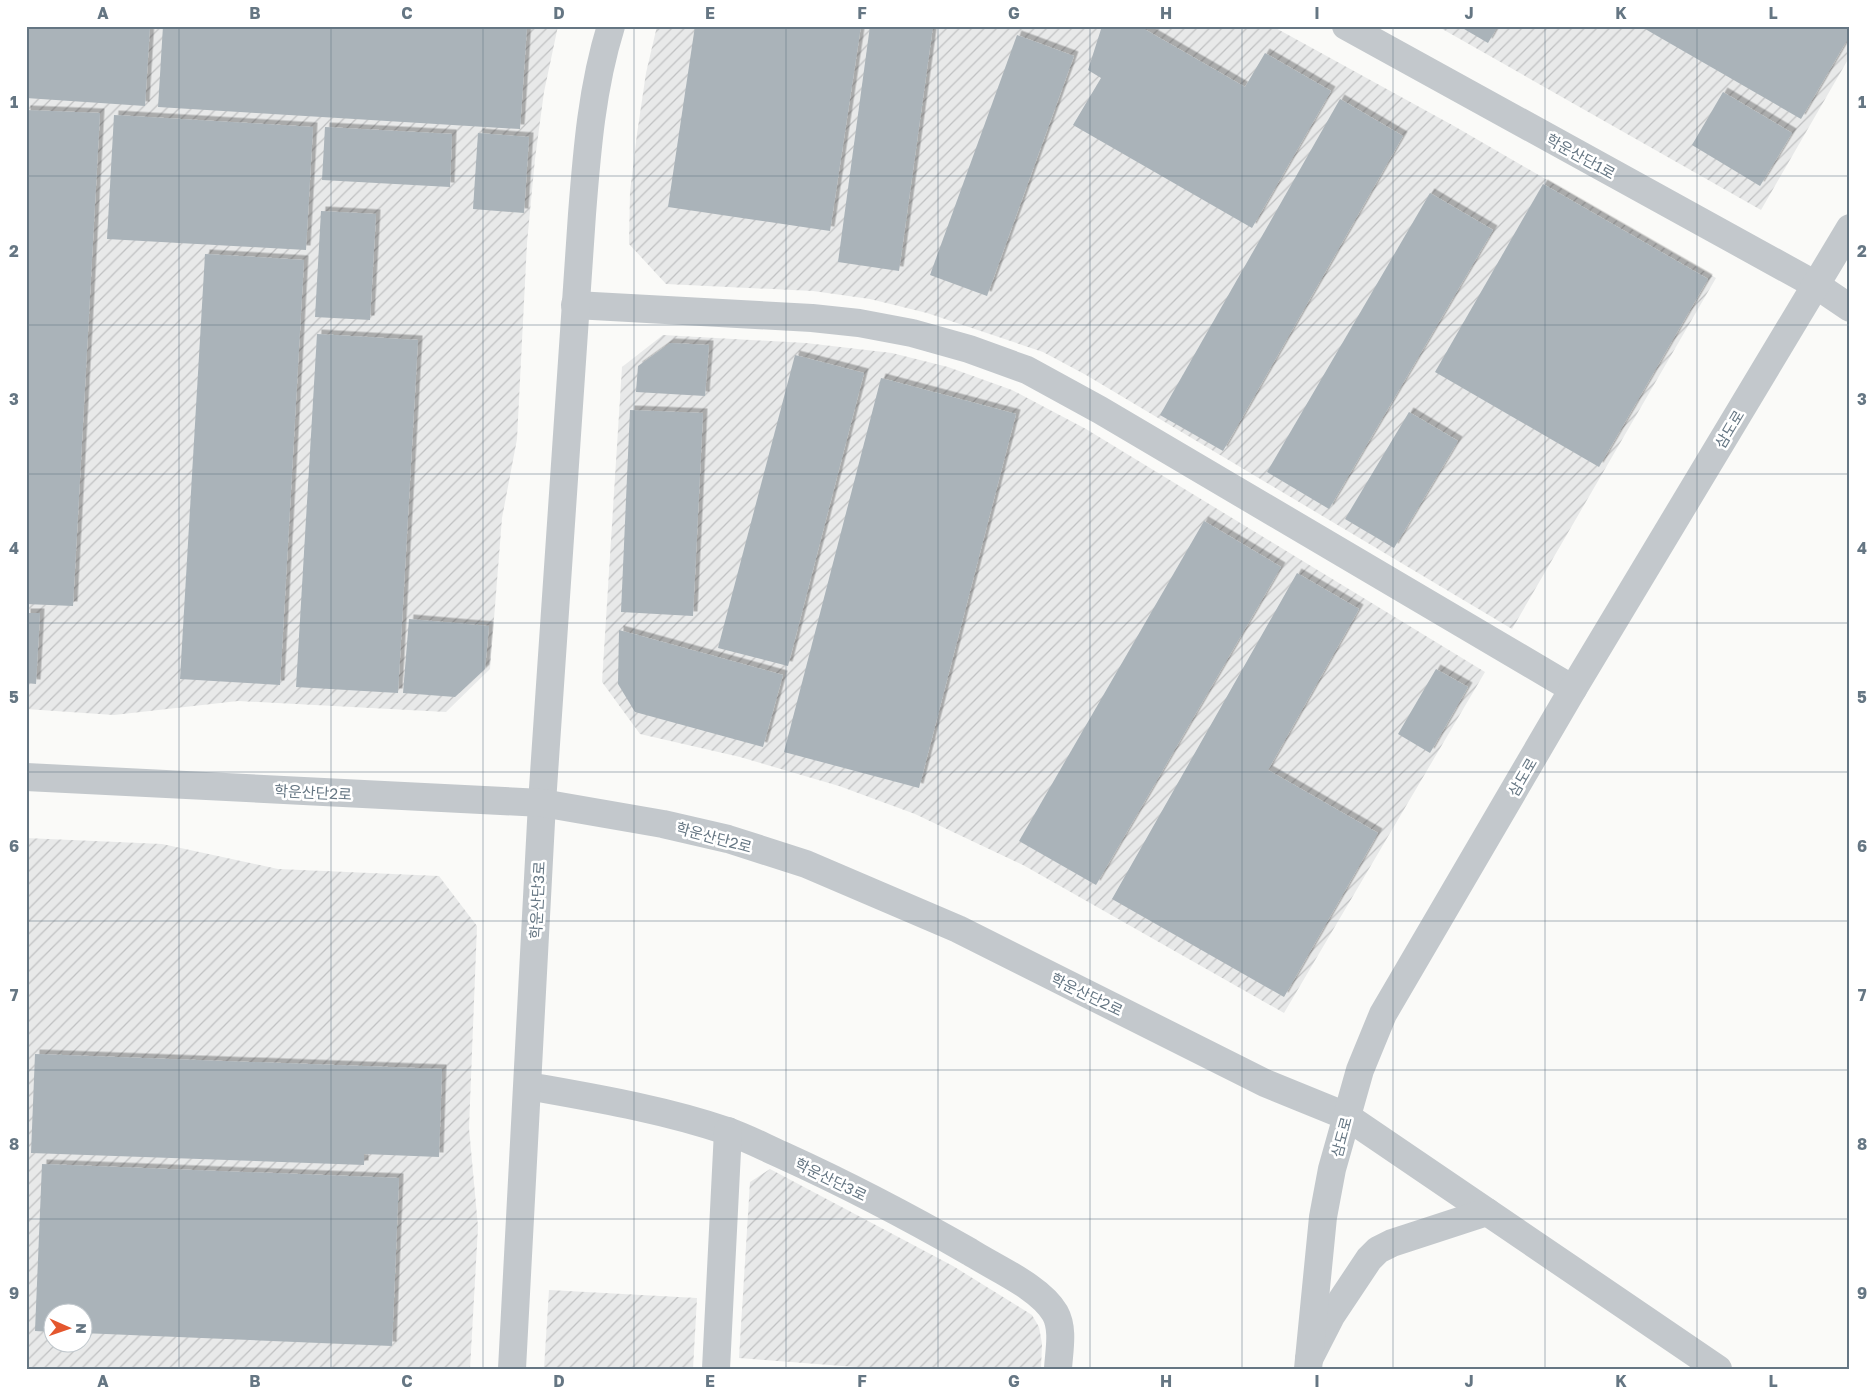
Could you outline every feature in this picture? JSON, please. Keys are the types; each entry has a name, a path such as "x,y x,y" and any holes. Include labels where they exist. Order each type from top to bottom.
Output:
{"street":[{"name":"학운산단3로","path":"512,1369 542,803 588,136 596,88 611,26"},
{"name":"학운산단1로","path":"1346,26 1816,285 1850,308"},
{"name":"삼도로","path":"1308,1364 1323,1216 1332,1169 1360,1070 1383,1014 1573,689 1850,228"},
{"path":"576,305 812,318 859,323 922,336 969,349 1027,370 1100,410 1573,689"},
{"name":"학운산단2로","path":"26,777 542,803 663,824 728,840 806,864 958,929 1265,1083 1346,1116 1718,1369"},
{"name":"학운산단3로","path":"528,1086 618,1102 682,1117 728,1131 825,1174 956,1244 1023,1284 1045,1300 1056,1314 1060,1332 1058,1369"},
{"path":"716,1369 728,1131"},
{"path":"1308,1364 1331,1316 1369,1259 1378,1250 1392,1243 1487,1212"}],"shaded area":[{"path":"26,26 558,26 544,92 535,159 527,243 517,439 502,518 490,669 446,712 238,701 114,715 26,709"},
{"path":"657,26 1272,26 1454,126 1716,278 1512,629 1086,375 1043,352 927,313 870,299 813,291 666,284 629,244 630,192 637,134 646,73"},
{"path":"1437,26 1850,26 1850,56 1761,210"},
{"path":"663,335 806,343 892,353 948,367 1012,390 1086,429 1485,672 1284,1013 1023,865 915,814 839,786 740,757 640,734 602,682 622,367"},
{"path":"26,838 162,844 278,869 439,876 477,926 469,1128 478,1227 470,1369 26,1369"},
{"path":"770,1169 953,1266 1032,1315 1039,1327 1042,1344 1041,1369 881,1369 739,1358 750,1182"},
{"path":"549,1290 697,1298 693,1369 544,1369"}],"building":[{"path":"26,26 150,26 145,106 26,98"},
{"path":"163,26 527,26 520,129 158,107"},
{"path":"695,26 861,26 830,231 668,207"},
{"path":"870,26 933,26 899,271 838,262"},
{"path":"1102,26 1139,26 1245,87 1265,53 1331,91 1252,228 1073,125 1101,78 1088,70"},
{"path":"1459,26 1498,26 1488,43"},
{"path":"1640,26 1850,26 1850,35 1801,119"},
{"path":"1017,35 1074,56 987,296 930,275"},
{"path":"1723,92 1792,133 1760,186 1692,145"},
{"path":"1340,99 1403,136 1223,451 1160,415"},
{"path":"26,110 100,113 73,606 26,604"},
{"path":"114,115 313,127 306,250 107,239"},
{"path":"325,127 452,134 450,187 322,180"},
{"path":"478,133 529,137 524,213 473,209"},
{"path":"1543,184 1708,279 1599,467 1435,372"},
{"path":"1430,193 1493,230 1329,509 1267,472"},
{"path":"321,211 376,214 370,320 315,317"},
{"path":"205,254 304,260 280,685 180,679"},
{"path":"317,334 418,340 398,693 296,687"},
{"path":"670,343 709,345 705,396 636,392 638,366"},
{"path":"795,355 864,373 788,666 718,648"},
{"path":"881,378 1016,414 919,788 784,752"},
{"path":"630,410 703,413 693,616 621,612"},
{"path":"1409,412 1458,441 1394,548 1345,519"},
{"path":"1204,521 1281,567 1096,885 1019,841"},
{"path":"1297,573 1359,609 1268,770 1378,833 1284,997 1112,899"},
{"path":"26,613 40,613 36,684 26,683"},
{"path":"409,619 489,626 485,669 455,697 403,693"},
{"path":"619,630 783,675 763,747 635,712 618,684"},
{"path":"1436,669 1468,687 1430,753 1398,734"},
{"path":"35,1054 442,1069 439,1157 364,1154 364,1165 31,1153"},
{"path":"42,1164 399,1178 392,1346 92,1333 92,1302 42,1302 42,1331 35,1331"}]}
